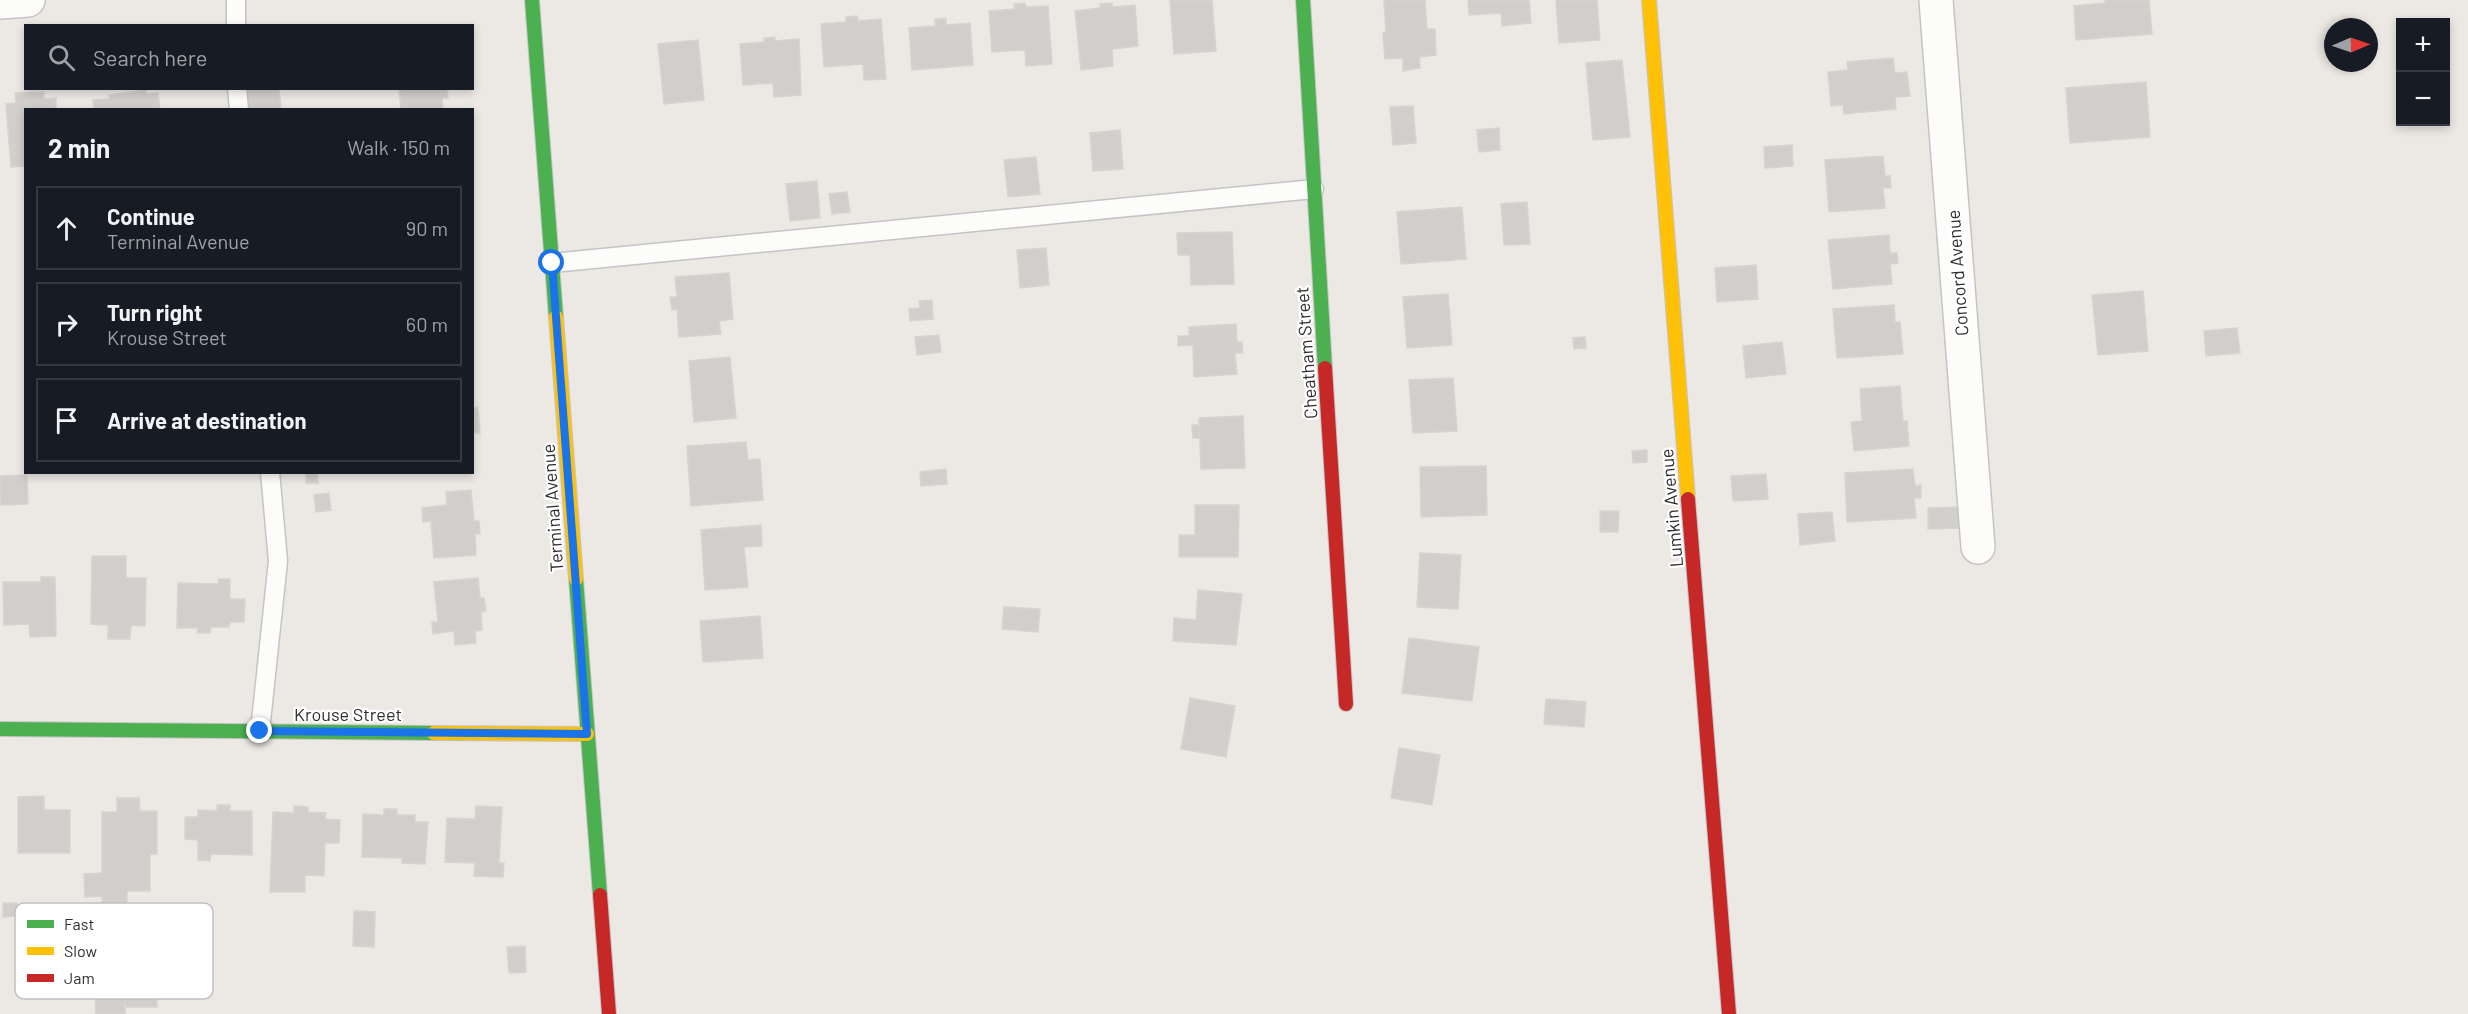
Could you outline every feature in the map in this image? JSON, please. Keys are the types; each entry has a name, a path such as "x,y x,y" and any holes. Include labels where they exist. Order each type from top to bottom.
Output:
{"street":[{"path":"0,2 28,0"},
{"name":"Terminal Avenue","path":"532,0 609,1014"},
{"name":"Cheatham Street","path":"1303,0 1346,704"},
{"name":"Lumkin Avenue","path":"1649,0 1729,1014"},
{"name":"Concord Avenue","path":"1936,0 1978,547"},
{"name":"Krouse Street","path":"0,729 587,734"}],"lane":[{"path":"236,0 236,24"},
{"path":"237,90 239,108"},
{"path":"552,263 1314,189"},
{"path":"260,731 278,561 270,474"}],"building":[{"path":"1170,0 1212,0 1216,51 1174,54"},
{"path":"1384,0 1425,0 1427,29 1435,29 1436,55 1419,57 1420,68 1403,71 1403,58 1385,59"},
{"path":"1468,0 1529,0 1531,23 1502,26 1501,13 1469,15"},
{"path":"1556,0 1597,0 1600,40 1559,43"},
{"path":"2105,0 2149,0 2152,34 2076,40 2074,6 2105,3"},
{"path":"1025,3 1026,7 1048,6 1052,64 1026,66 1025,50 992,52 989,11 1015,9 1014,4"},
{"path":"1112,3 1112,7 1135,5 1138,46 1112,49 1113,66 1081,70 1075,11 1100,8 1100,4"},
{"path":"857,16 858,21 881,19 886,79 864,80 863,64 824,67 821,24 846,22 846,17"},
{"path":"946,18 946,25 970,23 973,65 912,70 909,28 935,26 935,19"},
{"path":"775,37 775,41 799,39 801,95 774,97 773,83 743,85 740,44 764,42 764,38"},
{"path":"698,40 704,100 664,104 658,44"},
{"path":"1893,58 1895,73 1907,72 1910,96 1895,97 1896,109 1844,114 1843,105 1831,106 1828,72 1848,70 1847,62"},
{"path":"1622,60 1630,137 1593,140 1586,63"},
{"path":"2146,82 2150,137 2070,143 2066,88"},
{"path":"146,90 146,94 158,93 160,108 94,108 93,100 109,99 109,95"},
{"path":"246,90 279,90 281,108 247,108"},
{"path":"399,90 447,90 448,98 442,98 443,108 401,108"},
{"path":"44,92 44,99 56,98 56,108 24,108 24,166 11,167 6,104 16,103 15,93"},
{"path":"1413,106 1416,143 1393,145 1390,107"},
{"path":"1499,128 1500,150 1479,152 1477,130"},
{"path":"1120,130 1123,169 1093,171 1090,133"},
{"path":"1792,145 1793,166 1765,168 1764,147"},
{"path":"1883,156 1885,176 1890,176 1891,188 1883,188 1885,208 1829,212 1825,160"},
{"path":"1036,157 1040,194 1008,197 1004,160"},
{"path":"817,181 820,218 790,221 786,184"},
{"path":"847,192 850,212 832,214 829,194"},
{"path":"1527,202 1530,244 1504,245 1501,204"},
{"path":"1462,207 1466,259 1401,264 1397,212"},
{"path":"1232,232 1234,284 1191,285 1190,255 1178,255 1177,233"},
{"path":"1889,235 1890,253 1897,253 1898,263 1890,264 1892,284 1833,289 1828,240"},
{"path":"1046,248 1049,285 1020,288 1017,250"},
{"path":"1756,265 1758,299 1717,302 1715,268"},
{"path":"729,273 733,319 719,321 721,334 679,337 677,309 672,310 670,297 677,297 675,277"},
{"path":"2143,291 2148,351 2098,355 2092,295"},
{"path":"1448,294 1452,345 1407,348 1403,297"},
{"path":"932,300 933,319 910,321 909,309 920,308 919,301"},
{"path":"1894,305 1895,322 1900,322 1903,354 1837,358 1833,309"},
{"path":"1236,324 1237,342 1242,342 1243,353 1235,353 1237,374 1194,377 1193,345 1178,346 1178,336 1189,336 1189,327"},
{"path":"2237,328 2240,353 2206,356 2204,331"},
{"path":"939,335 941,352 917,355 915,337"},
{"path":"1585,337 1586,348 1574,349 1573,338"},
{"path":"1782,342 1786,374 1746,378 1743,346"},
{"path":"730,357 736,418 694,422 689,361"},
{"path":"1453,378 1457,431 1413,433 1409,380"},
{"path":"1900,386 1903,421 1907,421 1909,446 1854,451 1851,422 1862,421 1860,389"},
{"path":"478,407 480,433 474,433 474,408"},
{"path":"1243,416 1245,468 1201,469 1199,418"},
{"path":"1192,425 1199,425 1200,438 1193,438"},
{"path":"746,442 748,460 760,459 763,500 691,506 687,446"},
{"path":"1647,450 1647,462 1633,463 1632,451"},
{"path":"1486,466 1487,515 1421,517 1420,467"},
{"path":"946,469 947,484 921,486 920,472"},
{"path":"1913,469 1915,486 1921,485 1921,498 1914,498 1916,518 1847,522 1845,473"},
{"path":"306,474 317,474 318,483 306,483"},
{"path":"1766,474 1768,499 1733,501 1731,476"},
{"path":"27,475 28,504 1,505 0,476"},
{"path":"471,490 474,521 479,521 480,534 475,534 476,555 434,558 431,521 423,522 422,508 447,505 446,492"},
{"path":"329,493 331,510 316,512 314,495"},
{"path":"1195,505 1239,505 1238,557 1179,557 1179,535 1195,535"},
{"path":"1963,507 1964,528 1928,529 1928,508"},
{"path":"1600,511 1619,511 1618,532 1600,532"},
{"path":"1832,512 1835,541 1800,545 1798,514"},
{"path":"761,525 762,546 744,547 748,587 705,590 701,530"},
{"path":"1420,553 1461,555 1458,609 1417,607"},
{"path":"92,556 126,556 126,578 146,578 145,626 131,625 130,639 108,639 108,625 91,624"},
{"path":"41,577 55,577 56,636 30,637 29,624 4,625 3,582 41,582"},
{"path":"478,578 480,598 484,598 486,611 481,612 482,630 475,631 476,643 455,645 454,631 433,634 432,622 438,622 434,582"},
{"path":"219,579 230,579 230,599 245,599 244,622 230,622 229,627 211,627 210,633 197,633 198,628 177,628 178,583 218,584"},
{"path":"1198,590 1242,594 1236,645 1173,641 1174,618 1196,620"},
{"path":"1004,607 1040,609 1038,632 1002,629"},
{"path":"760,616 763,658 703,662 700,621"},
{"path":"1409,638 1479,647 1472,701 1402,693"},
{"path":"1190,698 1235,706 1226,757 1181,749"},
{"path":"1546,699 1586,702 1584,727 1544,724"},
{"path":"1399,748 1440,755 1432,805 1391,798"},
{"path":"44,796 44,810 70,810 70,853 18,853 18,797"},
{"path":"117,798 139,798 140,811 157,811 157,854 150,854 150,891 127,891 127,903 102,903 102,896 85,897 84,874 102,873 102,812 117,812"},
{"path":"217,805 230,805 230,811 252,811 252,855 211,854 210,861 198,860 198,840 185,839 185,817 198,817 198,810 217,811"},
{"path":"294,806 308,807 308,812 326,813 325,819 340,820 339,843 325,843 324,876 305,875 305,892 270,892 273,812 294,813"},
{"path":"476,806 502,807 499,863 504,863 503,877 474,876 475,863 445,862 447,818 475,819"},
{"path":"384,809 397,809 397,815 415,815 415,822 428,822 425,864 402,863 402,858 362,857 363,814 384,815"},
{"path":"3,903 15,903 15,916 3,917"},
{"path":"354,911 375,912 374,947 353,946"},
{"path":"525,946 526,972 509,973 507,947"},
{"path":"95,999 125,999 125,1014 96,1014"},
{"path":"125,999 157,999 157,1007 125,1007"}],"traffic: fast":[{"path":"532,0 556,317"},
{"path":"1303,0 1325,368"},
{"path":"576,579 600,895"},
{"path":"0,729 434,733"}],"traffic: slow":[{"path":"1649,0 1688,499"},
{"path":"556,317 576,579"},
{"path":"434,733 587,734"}],"traffic: jam":[{"path":"1325,368 1346,704"},
{"path":"1688,499 1729,1014"},
{"path":"600,895 609,1014"}],"route":[{"path":"260,731 587,734 552,263"}]}
